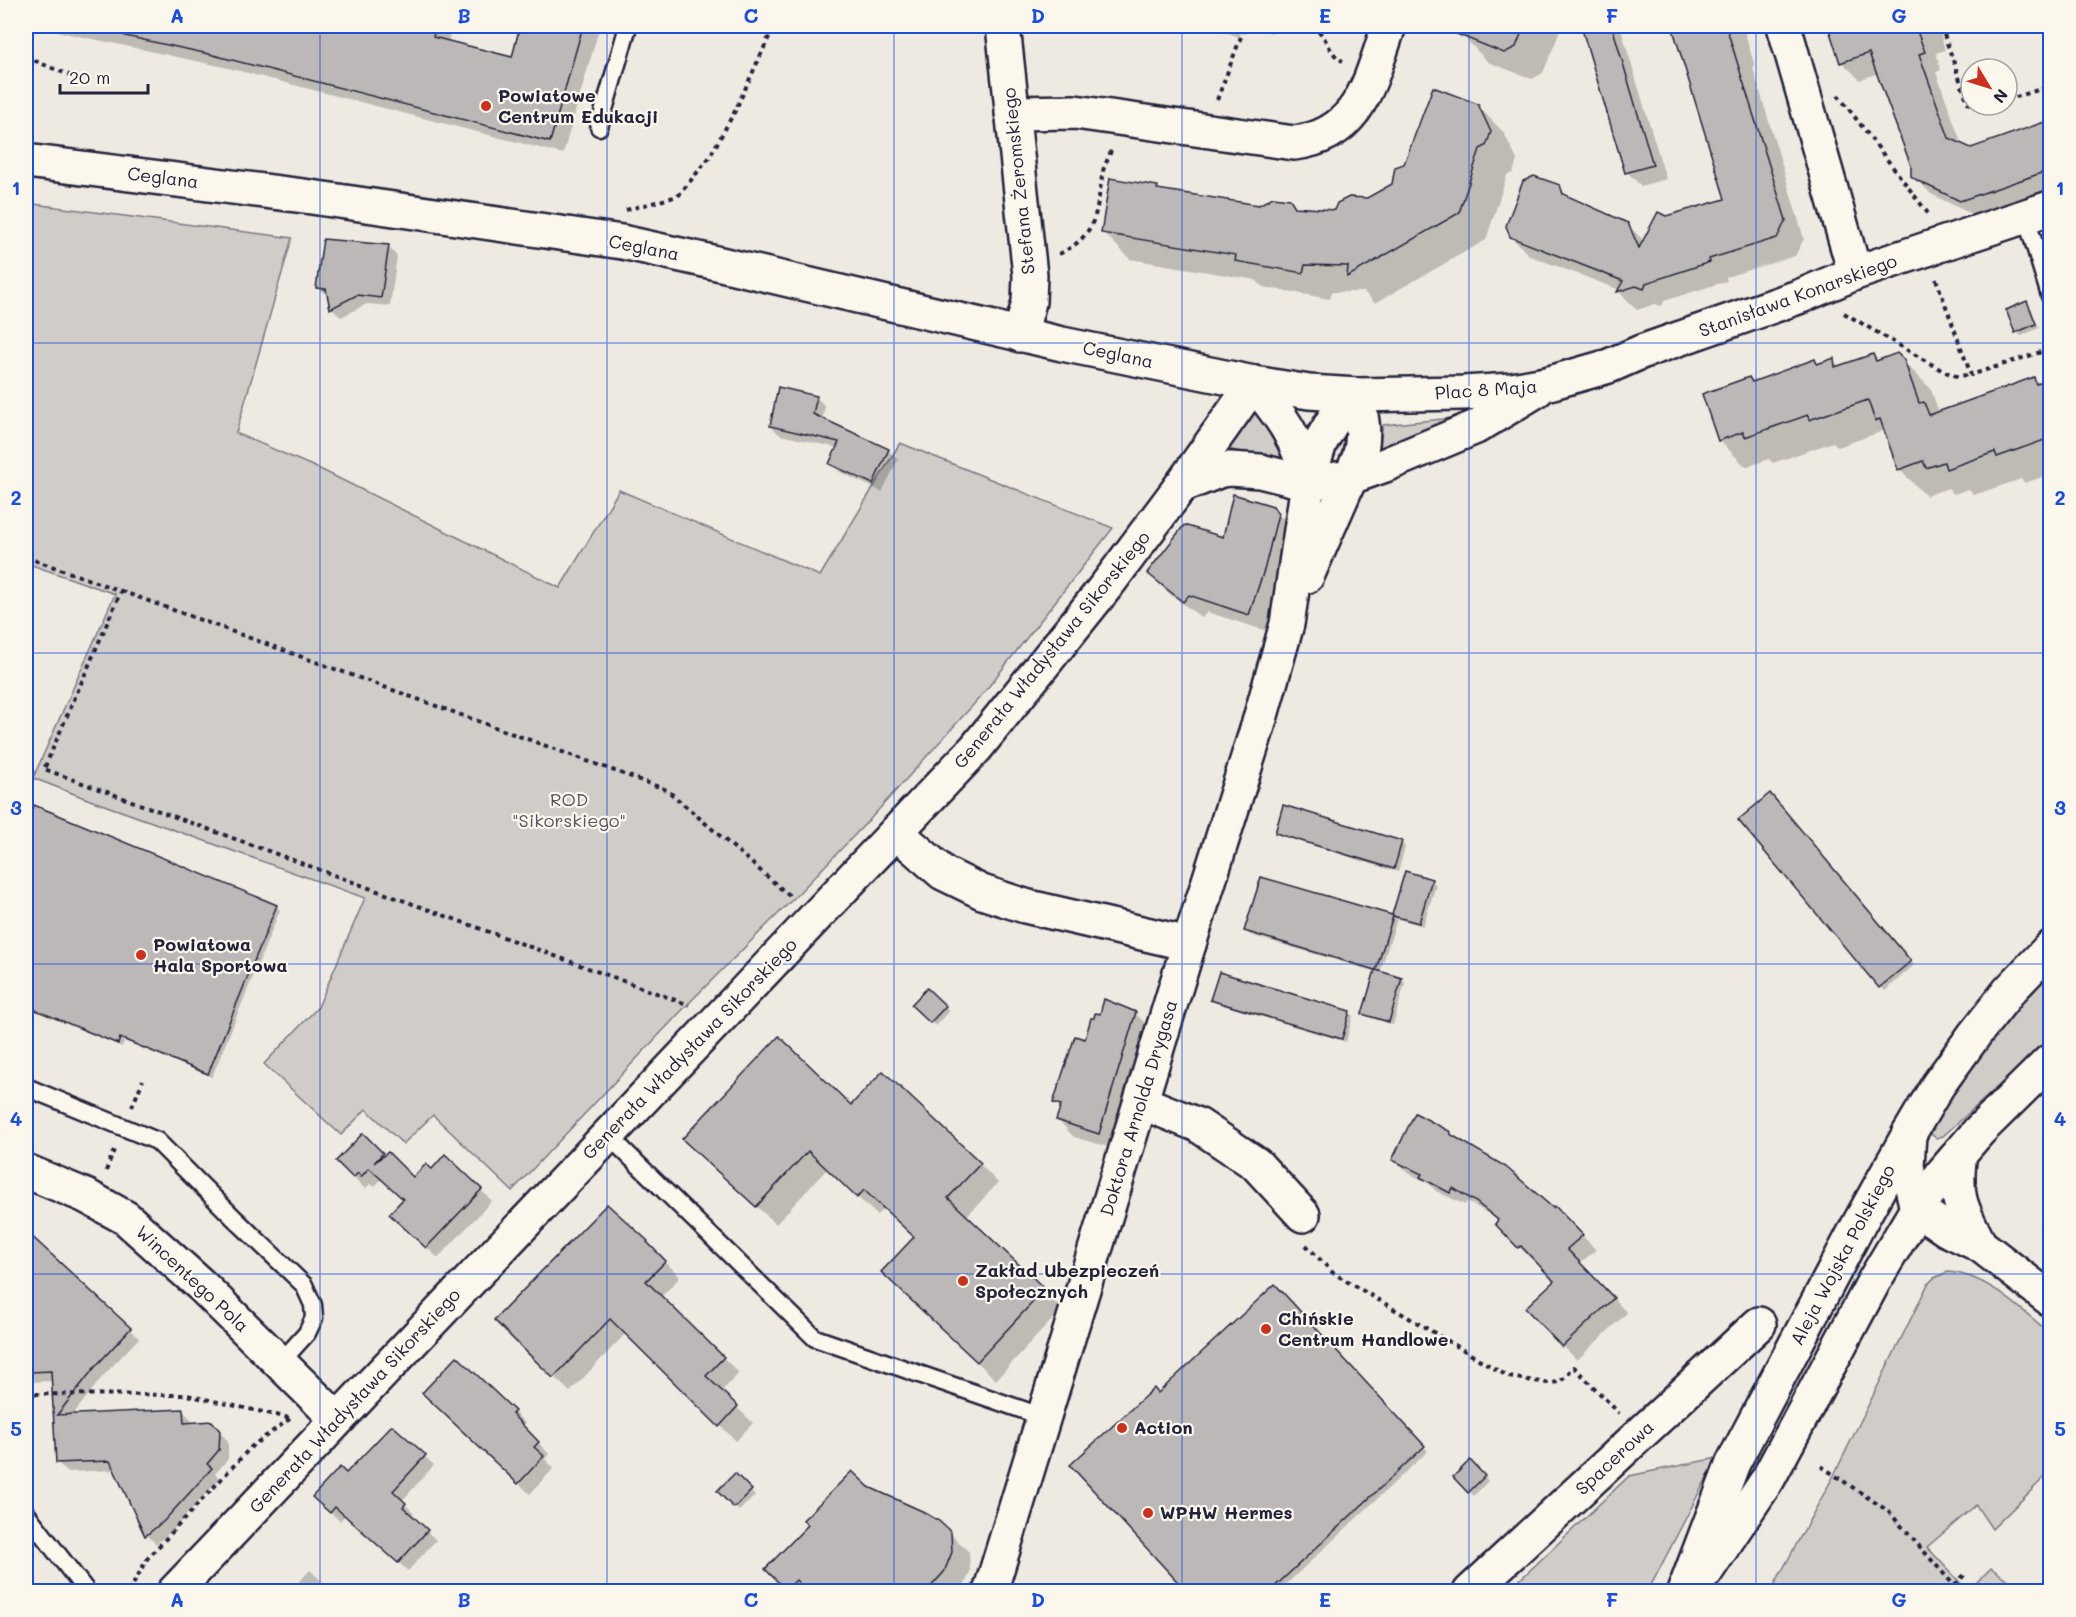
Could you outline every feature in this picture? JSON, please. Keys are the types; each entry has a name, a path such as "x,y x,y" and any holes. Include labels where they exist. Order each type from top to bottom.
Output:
{"street":[{"name":"Stefana Żeromskiego","path":"1003,26 1028,259 1029,302 1020,335"},
{"path":"1012,113 1075,112 1294,142 1316,139 1338,128 1352,114 1373,72 1389,26"},
{"path":"1784,26 1856,273"},
{"name":"Ceglana","path":"26,160 304,196 603,239 697,258 1020,335 1254,383"},
{"name":"Stanisława Konarskiego","path":"1546,384 1609,366 1641,352 1801,296 1856,273 2038,212"},
{"path":"1181,486 1254,383 1290,430 1304,460 1308,483"},
{"name":"Plac 8 Maja","path":"1254,383 1309,392 1357,395 1463,393 1512,390 1546,384"},
{"name":"Plac 8 Maja","path":"1181,486 1221,470 1239,469 1260,471 1308,483 1351,477 1476,427 1546,384"},
{"path":"1308,483 1320,443 1328,428 1357,395"},
{"path":"1351,477 1361,452 1364,434 1357,395"},
{"name":"Doktora Arnolda Drygasa","path":"1287,624 1351,477"},
{"name":"Doktora Arnolda Drygasa","path":"990,1592 1258,726 1287,624 1308,483"},
{"name":"Generała Władysława Sikorskiego","path":"174,1592 955,772 1011,708 1181,486"},
{"path":"896,832 943,873 982,892 1025,906 1189,944"},
{"name":"Aleja Wojska Polskiego","path":"1684,1592 1733,1463 1864,1214 1909,1134 1938,1085 1975,1034 2009,991 2050,948"},
{"path":"1692,1592 1768,1479 1869,1291 1917,1209 1960,1152 2002,1107 2050,1062"},
{"path":"1141,1102 1198,1125 1256,1164 1301,1226"},
{"path":"1909,1134 1907,1166 1917,1209 1946,1229 1980,1245 2050,1299"},
{"path":"1960,1152 1957,1170 1959,1200 1980,1245"},
{"name":"Wincentego Pola","path":"26,1171 86,1196 126,1218 202,1286 337,1419"},
{"name":"Spacerowa","path":"1470,1592 1759,1324"}],"lane":[{"path":"599,127 628,26"},
{"path":"2038,212 2050,296"},
{"path":"26,1087 157,1141 304,1285 313,1305 314,1318 307,1333 280,1363"},
{"path":"608,1135 815,1338 1029,1412 1045,1415"},
{"path":"26,1513 87,1592"}],"path":[{"path":"603,239 613,217 626,210 678,196 709,158 735,111 774,26"},
{"path":"1205,130 1245,26"},
{"path":"1311,26 1318,28 1336,58 1373,72"},
{"path":"1941,26 1959,77"},
{"path":"26,57 83,81"},
{"path":"2019,96 2050,86"},
{"path":"1836,93 1934,221"},
{"path":"1028,259 1056,256 1074,247 1086,236 1093,225 1104,166 1111,154 1116,118"},
{"path":"1936,280 1971,375"},
{"path":"1844,313 1943,371 1956,376 1971,375 2050,349"},
{"path":"26,557 667,790 793,899 816,916"},
{"path":"121,591 44,769 688,1004 714,1023"},
{"path":"1301,1226 1333,1273 1509,1377 1547,1383 1560,1382 1574,1367 1640,1435"},
{"path":"26,1394 187,1395 290,1418 252,1446 147,1558 129,1592"},
{"path":"1821,1466 1888,1511 1960,1592"},
{"path":"1955,1585 1966,1573"}],"green space":[{"name":"ROD \"Sikorskiego\"","path":"26,203 292,238 236,433 324,471 560,588 619,490 820,576 900,443 1113,528 982,695 872,817 688,1004 512,1191 433,1115 403,1144 366,1109 341,1135 264,1064 318,1007 365,898 33,778 115,594 26,563"},
{"path":"1252,413 1258,415 1269,427 1290,469 1224,447"},
{"path":"1462,418 1378,451 1383,425"},
{"path":"2050,972 2050,1040 1943,1136 1936,1138 1930,1130 1973,1066 2017,1007"},
{"path":"1948,1272 1962,1274 1990,1286 2050,1333 2050,1472 1992,1529 1976,1505 1927,1547 1968,1591 1771,1591 1834,1475 1928,1284 1934,1278"},
{"path":"1717,1458 1648,1591 1507,1592 1629,1476"},
{"path":"1991,1568 2023,1591 1968,1591"}],"building":[{"name":"Powiatowe Centrum Edukacji","path":"126,26 436,26 433,37 512,57 520,26 583,26 550,142 209,54 125,36"},
{"path":"1440,26 1524,26 1516,47 1504,53"},
{"path":"1581,26 1612,26 1653,165 1625,173"},
{"path":"1672,26 1726,26 1786,220 1777,238 1709,259 1710,262 1646,283 1644,289 1636,286 1617,292 1623,281 1510,237 1506,226 1523,181 1534,176 1560,185 1563,194 1628,223 1639,248 1658,212 1666,216 1725,199"},
{"path":"1828,26 1915,26 1925,52 1919,54 1949,138 1971,148 2050,120 2050,170 1960,201 1918,181 1911,176 1911,166 1869,53 1840,63"},
{"path":"1433,87 1478,104 1491,132 1486,146 1480,149 1459,213 1347,277 1348,266 1305,265 1303,273 1235,261 1236,255 1101,233 1110,178 1158,186 1157,189 1259,205 1273,197 1290,199 1295,207 1334,210 1337,203 1349,197 1367,198 1392,184 1395,167 1404,164"},
{"path":"323,239 389,245 381,298 357,295 330,309 326,289 316,288"},
{"path":"2027,301 2036,324 2015,333 2006,310"},
{"path":"1897,353 1904,360 1919,403 1924,402 1929,415 2034,377 2036,384 2050,380 2050,438 1997,457 1995,452 1946,469 1944,462 1926,468 1923,461 1898,470 1880,419 1875,421 1868,400 1809,420 1808,415 1745,437 1743,432 1718,441 1702,394 1749,377 1752,382 1815,359 1817,364 1834,358 1835,367 1873,354 1876,361"},
{"path":"778,387 817,396 813,414 889,449 873,484 829,464 839,442 770,426"},
{"path":"1233,494 1273,506 1278,514 1265,567 1249,615 1189,595 1183,602 1147,573 1184,525 1223,537"},
{"path":"1770,793 1911,961 1879,988 1738,820"},
{"name":"Powiatowa Hala Sportowa","path":"34,805 277,905 208,1074 120,1038 118,1044 26,1006 26,824"},
{"path":"1283,805 1402,841 1394,869 1275,833"},
{"path":"1405,871 1432,879 1419,923 1393,916 1376,970 1402,978 1389,1022 1362,1014 1375,970 1244,931 1261,877 1392,915"},
{"path":"1219,972 1350,1011 1342,1039 1210,1000"},
{"path":"927,988 946,1006 930,1023 911,1005"},
{"path":"1104,999 1136,1012 1099,1134 1056,1120 1061,1105 1053,1103 1075,1036 1085,1039 1091,1018 1094,1018 1095,1013 1100,1014"},
{"path":"779,1036 851,1105 883,1071 981,1163 948,1198 1045,1289 977,1362 881,1272 914,1237 864,1190 857,1198 808,1151 756,1207 682,1139"},
{"path":"1415,1113 1451,1132 1450,1134 1506,1167 1553,1208 1555,1206 1583,1235 1567,1249 1614,1298 1562,1347 1525,1308 1554,1281 1521,1246 1518,1248 1495,1224 1498,1220 1476,1202 1453,1188 1450,1193 1420,1177 1422,1174 1392,1160"},
{"path":"363,1133 383,1153 374,1163 388,1152 413,1177 426,1164 432,1169 445,1154 482,1189 426,1248 389,1214 403,1199 369,1168 361,1177 358,1173 353,1178 336,1161"},
{"path":"607,1204 648,1241 666,1261 646,1281 724,1357 706,1376 738,1406 719,1427 610,1319 553,1378 494,1320"},
{"path":"26,1231 131,1328 95,1367 57,1415 183,1409 184,1423 212,1421 220,1431 219,1450 207,1464 212,1468 164,1521 145,1536 110,1461 56,1463 51,1371 26,1370"},
{"path":"1275,1284 1425,1446 1269,1592 1187,1592 1070,1465 1154,1388 1158,1393"},
{"path":"457,1356 515,1411 512,1414 539,1442 534,1447 544,1456 518,1484 422,1393"},
{"path":"392,1425 426,1455 393,1491 406,1503 403,1507 428,1530 398,1563 335,1507 330,1513 312,1497 340,1467 346,1473"},
{"path":"1470,1460 1485,1476 1468,1493 1453,1477"},
{"path":"852,1471 869,1487 922,1511 939,1521 951,1532 952,1552 944,1572 926,1592 807,1592 796,1580 786,1590 765,1569 808,1525 803,1520"},
{"path":"735,1473 752,1490 734,1508 717,1491"}],"place":[{"name":"Powiatowe Centrum Edukacji","path":"486,106"},
{"name":"Powiatowa Hala Sportowa","path":"141,955"},
{"name":"Zakład Ubezpieczeń Społecznych","path":"963,1281"},
{"name":"Chińskie Centrum Handlowe","path":"1266,1329"},
{"name":"Action","path":"1122,1428"},
{"name":"WPHW Hermes","path":"1148,1513"}]}
